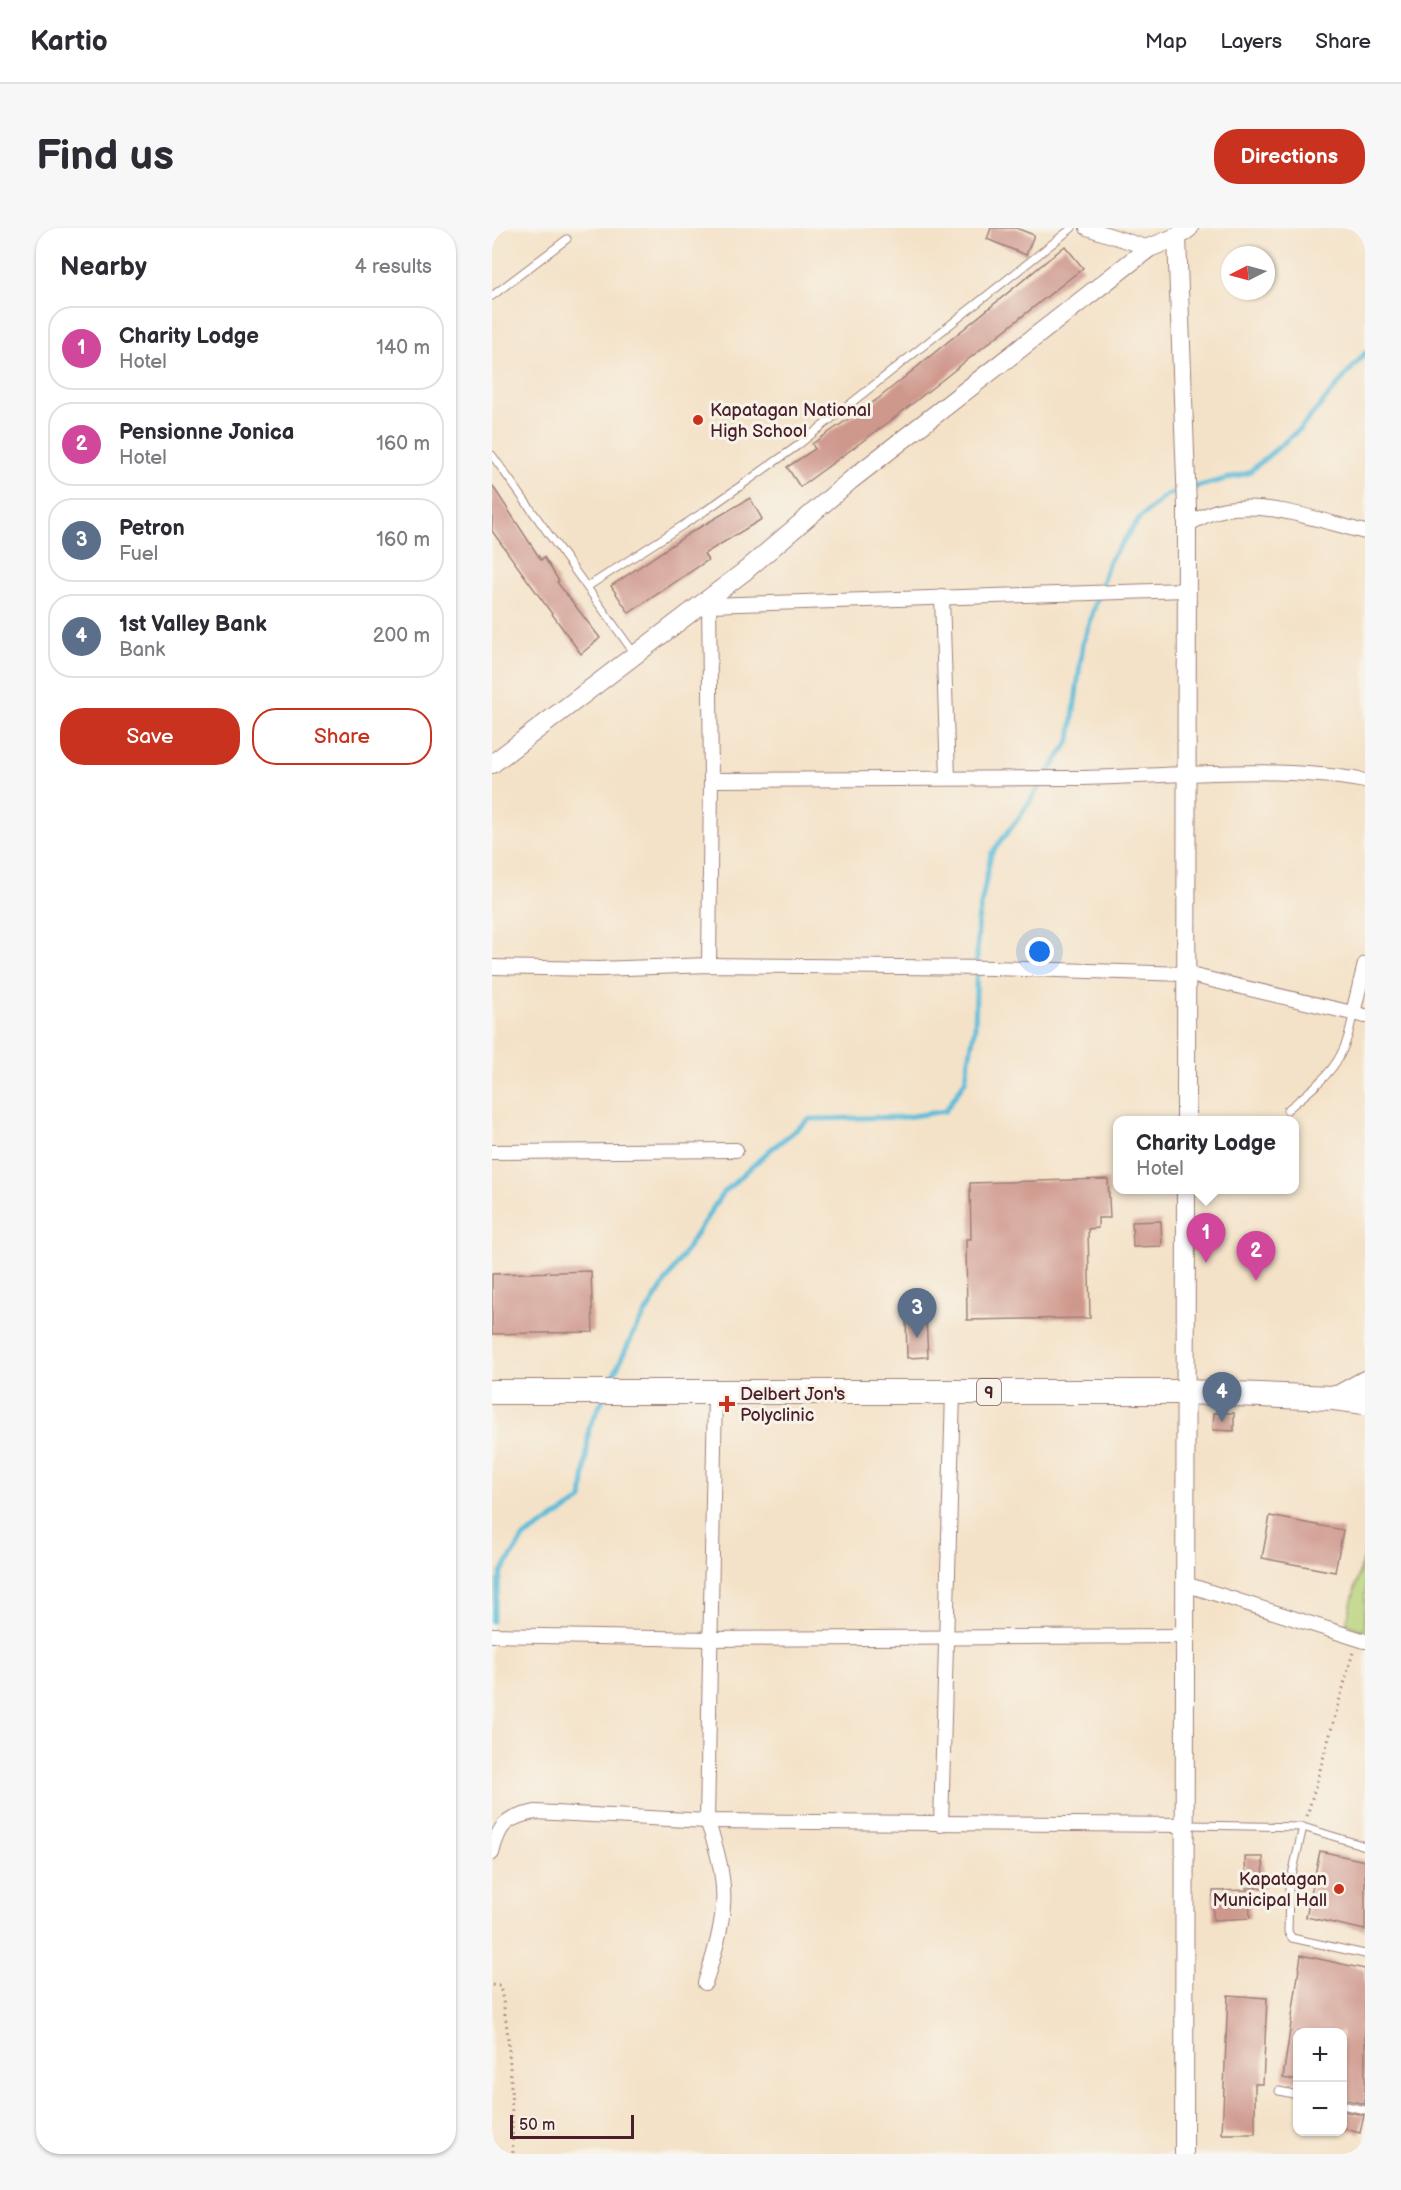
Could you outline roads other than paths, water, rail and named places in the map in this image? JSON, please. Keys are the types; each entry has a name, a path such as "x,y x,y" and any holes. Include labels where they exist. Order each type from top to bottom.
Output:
{"highway":[{"name":"9","path":"492,1392 1185,1392 1334,1398 1365,1402"}],"main road":[{"path":"1334,1398 1365,1381"}],"street":[{"path":"1087,228 1149,248"},
{"path":"492,764 709,601 851,480 1149,248 1181,231 1184,466 1187,516 1186,1116"},
{"path":"1187,516 1225,509 1279,511 1365,532"},
{"path":"709,601 1077,595 1186,590"},
{"path":"942,597 948,778"},
{"path":"709,601 711,780 709,965"},
{"path":"711,780 1077,778 1186,773 1332,776 1365,781"},
{"path":"492,967 598,969 709,965 993,968 1186,974 1359,1015 1365,964"},
{"path":"492,1152 736,1150"},
{"path":"1184,2154 1186,1194"},
{"path":"941,1825 953,1392"},
{"path":"705,1983 722,1929 725,1908 718,1850 707,1821 709,1639 716,1393"},
{"path":"1185,1584 1361,1640"},
{"path":"495,1635 709,1639 1185,1636"},
{"path":"492,1853 496,1837 503,1824 515,1816 535,1812 707,1821 941,1825 1185,1825"}],"lane":[{"path":"587,587 705,511 797,446 1072,228"},
{"path":"492,296 567,239"},
{"path":"492,455 635,655"},
{"path":"1287,1110 1320,1083 1339,1060 1359,1015"},
{"path":"1185,1825 1303,1827 1365,1846"},
{"path":"1303,1827 1289,1888 1288,1932 1292,1938 1365,1954"},
{"path":"1279,2091 1293,2094"},
{"path":"1347,2106 1365,2110"}],"waterway":[{"path":"609,1385 636,1328 722,1194 770,1150 810,1119 906,1117 945,1111 965,1081 975,1027 978,920 991,854 1021,815 1070,740 1083,643 1109,561 1140,518 1166,495 1248,473 1300,429 1365,353"},
{"path":"492,1621 501,1573 523,1538 582,1500 589,1428 603,1399"}],"place":[{"name":"Kapatagan National High School","path":"698,420"},
{"name":"Charity Lodge","path":"1206,1263"},
{"name":"Pensionne Jonica","path":"1256,1281"},
{"name":"Petron","path":"917,1338"},
{"name":"Delbert Jon's Polyclinic","path":"727,1404"},
{"name":"1st Valley Bank","path":"1222,1422"},
{"name":"Kapatagan Municipal Hall","path":"1339,1889"}]}
